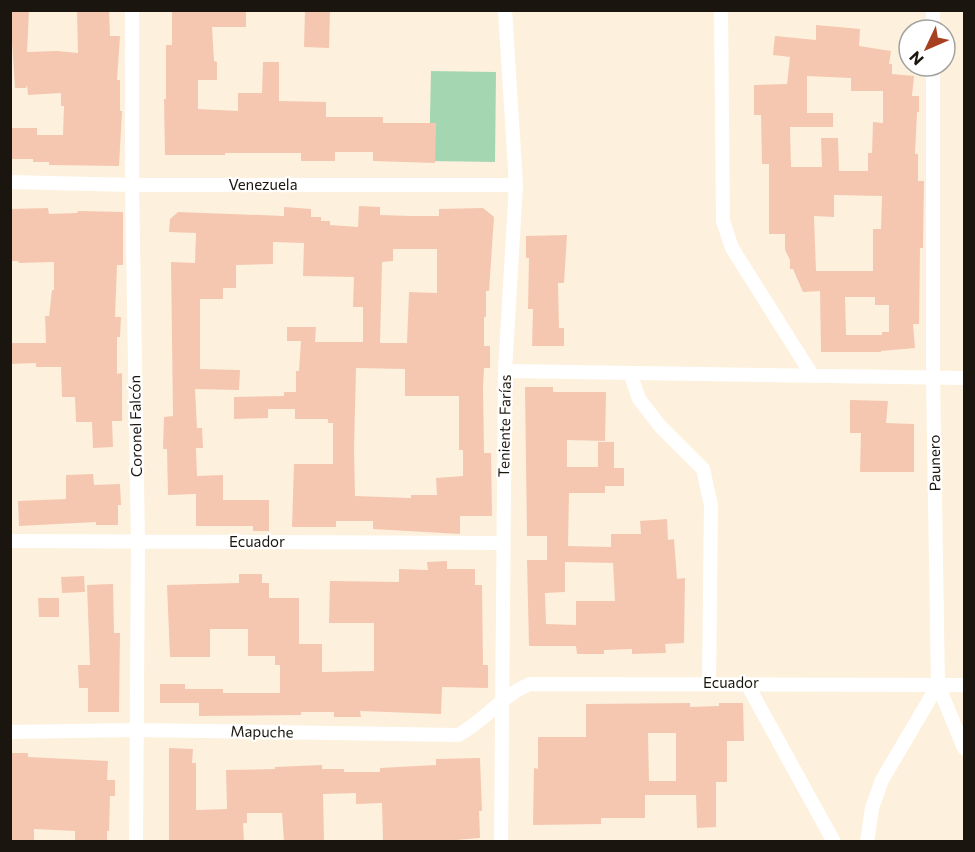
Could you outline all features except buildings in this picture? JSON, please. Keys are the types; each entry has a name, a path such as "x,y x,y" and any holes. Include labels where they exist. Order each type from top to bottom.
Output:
{"street":[{"name":"Coronel Falcón","path":"132,10 132,185 138,542 136,842"},
{"name":"Teniente Farías","path":"501,842 505,371 516,185 506,10"},
{"path":"721,10 723,221 732,248 812,375"},
{"name":"Paunero","path":"933,78 933,378 938,685"},
{"name":"Venezuela","path":"10,182 132,185 516,185"},
{"path":"505,371 964,378"},
{"path":"630,373 639,399 660,426 703,469 708,485 711,505 709,683"},
{"name":"Ecuador","path":"10,541 503,543"},
{"name":"Ecuador","path":"502,700 530,684 964,685"},
{"path":"747,684 834,842"},
{"path":"938,685 964,748"},
{"path":"867,842 872,808 882,780 938,685"},
{"name":"Mapuche","path":"10,732 136,730 458,735 473,728 502,700"}],"green space":[{"path":"431,71 496,72 495,162 429,161"}]}
